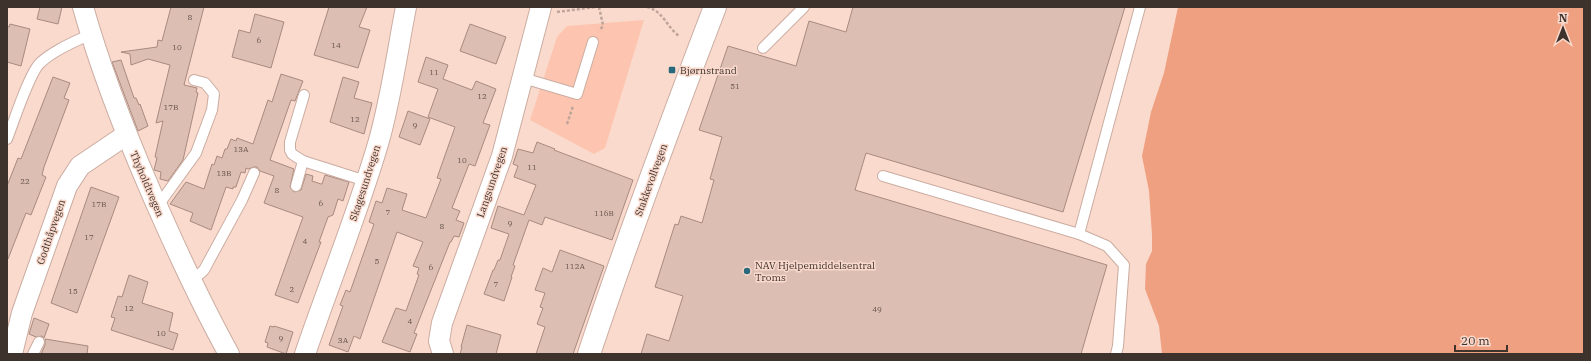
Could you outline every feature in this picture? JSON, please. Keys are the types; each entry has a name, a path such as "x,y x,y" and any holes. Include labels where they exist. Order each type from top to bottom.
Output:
{"street":[{"name":"Thyholdtvegen","path":"83,7 106,82 126,135 157,207 192,282 229,354"},
{"name":"Skagesundvegen","path":"305,354 366,181 388,103 406,7"},
{"name":"Stakkevollvegen","path":"589,354 634,226 715,7"},
{"name":"Langsundvegen","path":"442,354 439,341 442,323 502,156 540,10"},
{"name":"Godthåpvegen","path":"12,354 22,313 67,186 80,166 126,135"}],"lane":[{"path":"763,48 804,7"},
{"path":"1078,234 1140,7"},
{"path":"7,139 29,82 40,64 60,50 91,34"},
{"path":"523,78 577,94 593,42"},
{"path":"157,207 196,153 212,110 214,94 205,83 194,80"},
{"path":"304,95 289,145 292,154 303,161 366,181"},
{"path":"296,186 303,161"},
{"path":"192,282 204,270 242,200 254,173"},
{"path":"883,176 1078,234 1107,246 1124,265 1118,346 1116,354"},
{"path":"33,354 39,342"}],"path":[{"path":"540,10 545,14 594,7"},
{"path":"593,42 595,42 602,25 599,7"},
{"path":"647,7 658,12 672,31 679,36"},
{"path":"567,124 577,94"}],"shaded area":[{"path":"1178,7 1584,7 1584,354 1162,354 1159,326 1145,289 1146,264 1152,251 1152,235 1149,191 1142,156 1151,112 1164,73"},
{"path":"644,20 605,148 594,154 530,120 557,37 567,26"}],"building":[{"path":"40,7 62,7 58,24 37,19"},
{"path":"171,7 204,7 184,85 197,88 196,92 198,93 183,160 168,181 160,179 161,172 154,170 157,158 155,157 163,121 156,123 170,65 148,59 131,65 130,54 121,52 157,47 158,40 162,41"},
{"path":"329,7 367,7 359,27 370,30 358,68 314,55"},
{"path":"853,7 1125,7 1063,212 866,153 855,190 1107,265 1081,354 641,354 647,334 669,341 683,296 655,287 675,224 678,225 681,216 702,223 714,180 710,179 722,137 699,130 728,46 796,66 809,21 846,32"},
{"path":"255,14 284,22 271,68 232,57 239,30 250,33"},
{"path":"10,24 30,29 21,66 7,62 7,26 9,27"},
{"path":"470,24 506,37 496,64 460,51"},
{"path":"426,57 448,65 443,79 472,90 476,81 496,89 483,123 490,125 475,166 469,164 452,208 460,211 456,220 464,223 459,237 454,236 450,242 414,333 417,334 410,352 382,342 396,308 406,311 419,275 417,274 419,268 413,266 423,242 397,232 360,339 354,336 348,352 329,345 343,306 340,305 346,290 350,292 374,224 369,222 376,201 382,203 387,188 407,194 402,210 426,218 441,179 437,178 455,127 428,117 438,89 418,82"},
{"path":"121,60 134,98 136,98 139,105 140,104 148,126 138,131 112,62"},
{"path":"281,74 303,81 295,101 291,100 270,160 294,169 290,187 294,192 301,190 306,174 313,176 312,181 321,184 325,175 349,182 343,201 338,199 333,215 328,217 319,242 321,242 298,303 275,295 303,217 264,203 274,176 260,171 257,167 246,168 245,173 241,172 236,187 233,187 233,189 226,187 211,230 190,221 193,213 170,204 186,182 204,189 212,164 214,165 217,156 222,158 231,139 236,141 237,138 253,144 268,100 272,102"},
{"path":"53,77 70,83 64,98 69,100 44,167 42,175 46,177 31,215 26,213 7,259 7,186 18,158 21,159"},
{"path":"343,77 359,82 354,98 372,103 364,134 330,122"},
{"path":"408,111 430,119 420,145 399,137"},
{"path":"537,142 633,180 612,240 545,217 542,225 529,220 513,265 515,266 504,301 484,294 493,270 498,260 500,260 509,234 491,228 498,206 524,215 536,185 514,177 518,166 513,164 518,149 533,153"},
{"path":"91,187 119,197 77,313 51,303"},
{"path":"560,250 604,266 573,354 536,354 545,327 537,324 543,308 540,307 545,293 535,290 543,268 552,272"},
{"path":"129,275 148,282 142,303 173,313 169,331 178,334 173,350 111,330 115,318 111,317 118,296 122,297"},
{"path":"34,318 49,324 44,338 42,336 36,337 29,334"},
{"path":"467,325 501,335 496,354 460,354"},
{"path":"270,326 293,332 286,354 267,347 268,343 265,342"},
{"path":"45,339 88,346 87,354 41,354 45,345"}],"place":[{"name":"Bjørnstrand","path":"672,70"},
{"name":"NAV Hjelpemiddelsentral Troms","path":"747,271"}]}
